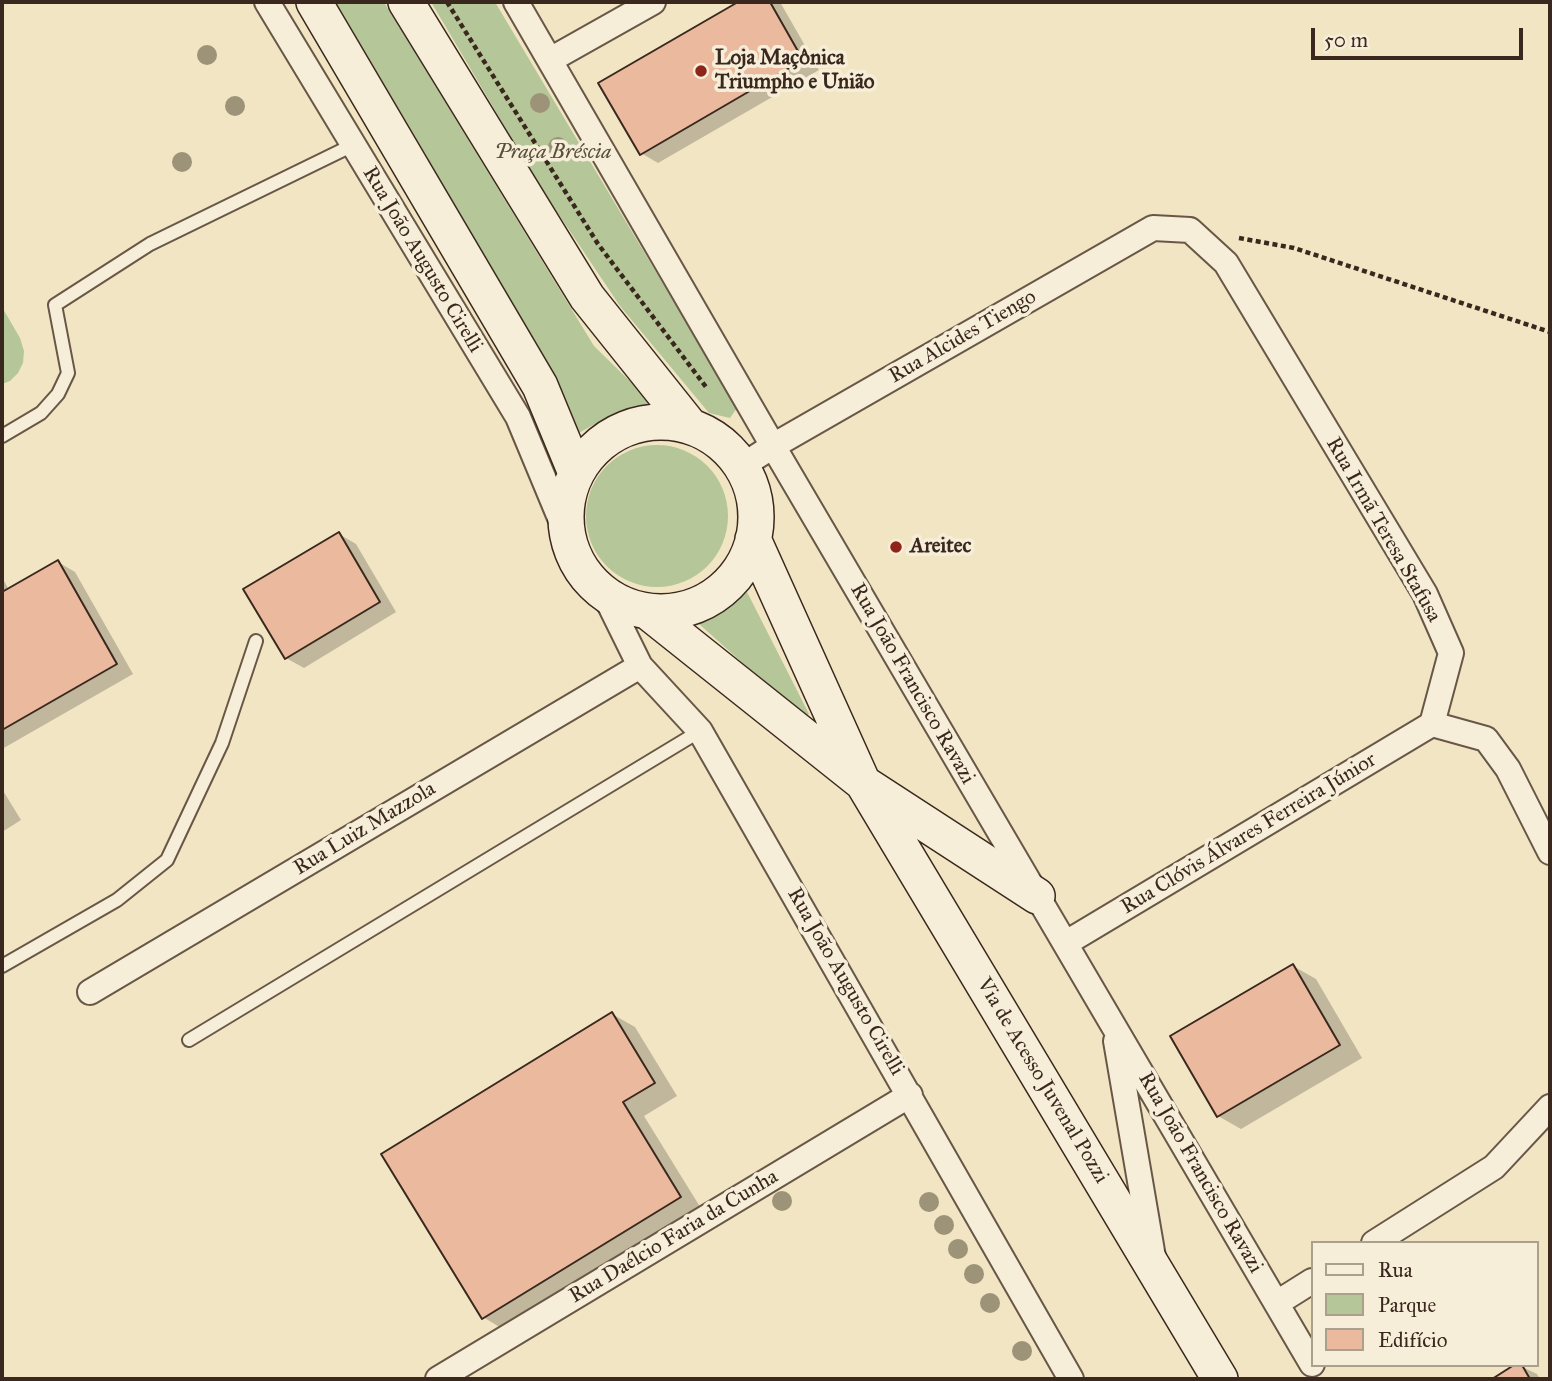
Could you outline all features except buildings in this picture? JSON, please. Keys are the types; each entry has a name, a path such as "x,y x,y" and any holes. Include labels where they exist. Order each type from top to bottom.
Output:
{"main road":[{"path":"313,2 540,386 576,472"},
{"path":"407,2 587,297 690,426"},
{"path":"657,422 690,426 711,436 730,451 742,466 753,492 756,516 753,539 743,565 725,587 702,603 675,611 647,611 625,606 605,595 583,573 569,546 563,525 568,494 576,472 597,447 624,429 657,422"},
{"name":"Via de Acesso Juvenal Pozzi","path":"753,539 863,783 1220,1379"},
{"name":"Via de Acesso Juvenal Pozzi","path":"647,611 863,783"},
{"path":"863,783 1037,896"}],"street":[{"name":"Rua João Augusto Cirelli","path":"267,2 518,417 563,525"},
{"name":"Rua João Francisco Ravazi","path":"516,2 773,446 1310,1360"},
{"path":"550,60 653,2"},
{"name":"Rua Alcides Tiengo","path":"742,466 1153,228 1190,230"},
{"name":"Rua Irmã Teresa Stafusa","path":"1190,230 1226,263 1425,594 1451,653 1432,724"},
{"name":"Rua João Augusto Cirelli","path":"605,595 640,666 700,731 1071,1379"},
{"name":"Rua Luiz Mazzola","path":"90,992 640,666"},
{"path":"1432,724 1486,739 1507,769 1550,852"},
{"name":"Rua Clóvis Álvares Ferreira Júnior","path":"1066,943 1432,724"},
{"path":"1114,1026 1155,1268"},
{"name":"Rua Daélcio Faria da Cunha","path":"438,1379 910,1095"},
{"path":"1377,1241 1494,1167 1550,1107"},
{"path":"1277,1303 1310,1282"}],"lane":[{"path":"2,436 41,413 58,394 68,373 55,304 150,244 353,145"},
{"path":"2,967 117,900 167,860 222,743 256,642"},
{"path":"189,1040 700,731"}],"path":[{"path":"447,2 598,244 654,322 713,397"},
{"path":"1190,230 1294,248 1550,332"}],"green space":[{"path":"336,2 384,2 594,346 650,401 648,407 593,425 577,434 570,411 426,155"},
{"name":"Praça Bréscia","path":"431,2 495,2 737,408 730,418 709,413 620,306 541,188"},
{"path":"2,307 20,338 24,351 23,363 18,373 2,384"},
{"path":"657,445 684,450 707,466 723,489 728,516 723,543 707,566 684,582 657,587 630,582 607,566 591,543 586,516 591,489 607,466 630,450"},
{"path":"747,592 809,714 804,718 698,623"}],"place":[{"name":"Loja Maçônica Triumpho e União","path":"701,71"},
{"name":"Areitec","path":"896,547"}]}
